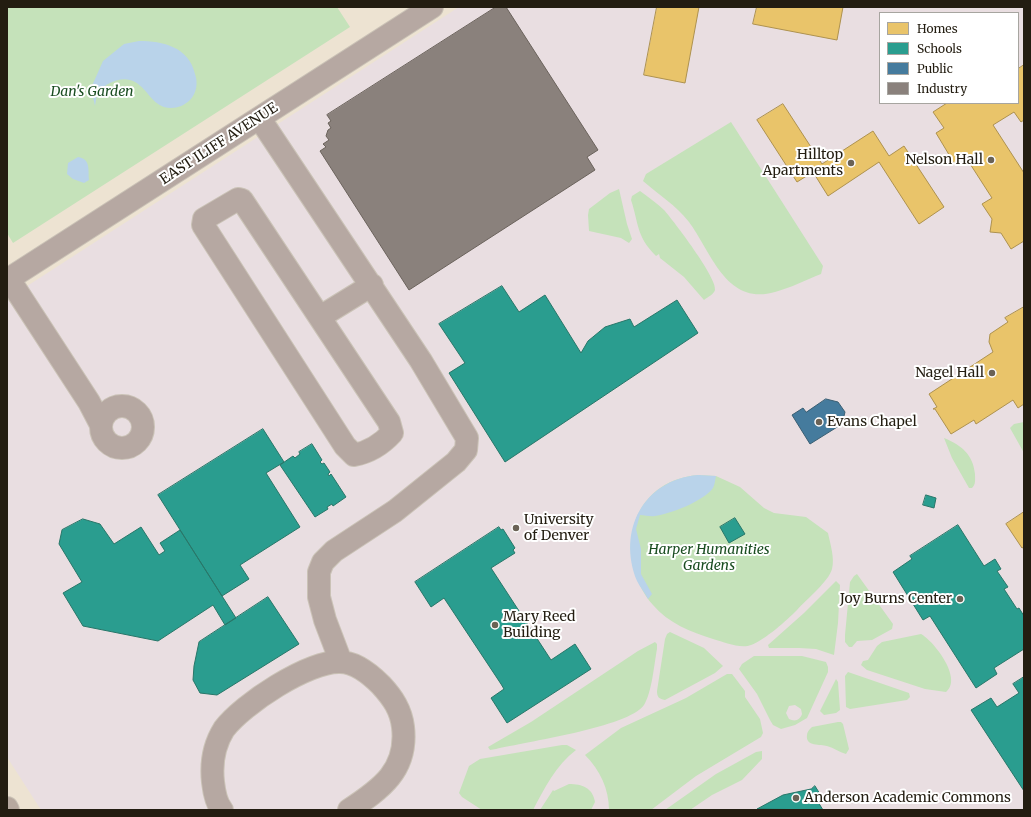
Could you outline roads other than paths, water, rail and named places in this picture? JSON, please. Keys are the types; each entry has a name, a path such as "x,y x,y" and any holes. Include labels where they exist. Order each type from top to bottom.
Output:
{"street":[{"name":"EAST ILIFF AVENUE","path":"8,280 432,7"},
{"path":"260,119 421,361 467,438 466,450 456,462 395,511 334,551 323,562 319,572 319,597 325,620 341,662"},
{"path":"238,199 242,200 317,313 392,427 392,433 384,442 366,453 354,455 345,446 203,225 204,219 238,199"},
{"path":"8,280 89,402 106,416"},
{"path":"317,313 368,281"},
{"path":"219,809 213,788 211,766 215,750 224,730 240,713 297,673 320,664 341,662 363,670 392,697 402,717 404,734 402,755 392,774 371,796 349,810"}],"water":[{"path":"139,41 166,44 174,47 187,57 192,65 196,77 195,91 190,100 179,107 165,107 155,102 140,85 131,80 121,79 102,88 97,95 95,106 91,88 103,61 124,44"},
{"path":"78,157 85,160 88,166 89,180 84,183 73,179 67,174 68,163"},
{"path":"698,475 716,476 713,488 702,498 669,513 653,516 640,515 636,529 641,549 641,574 652,594 648,599 637,581 632,562 630,544 633,527 639,511 649,498 662,487 679,479"}],"place":[{"name":"Nelson Hall","path":"991,160"},
{"name":"Hilltop Apartments","path":"851,163"},
{"name":"Nagel Hall","path":"992,373"},
{"name":"Evans Chapel","path":"819,422"},
{"name":"University of Denver","path":"516,528"},
{"name":"Joy Burns Center","path":"960,599"},
{"name":"Mary Reed Building","path":"495,625"},
{"name":"Anderson Academic Commons","path":"796,798"}],"park label":[{"name":"Dan's Garden","path":"92,92"},
{"name":"Harper Humanities Gardens","path":"709,558"}]}
